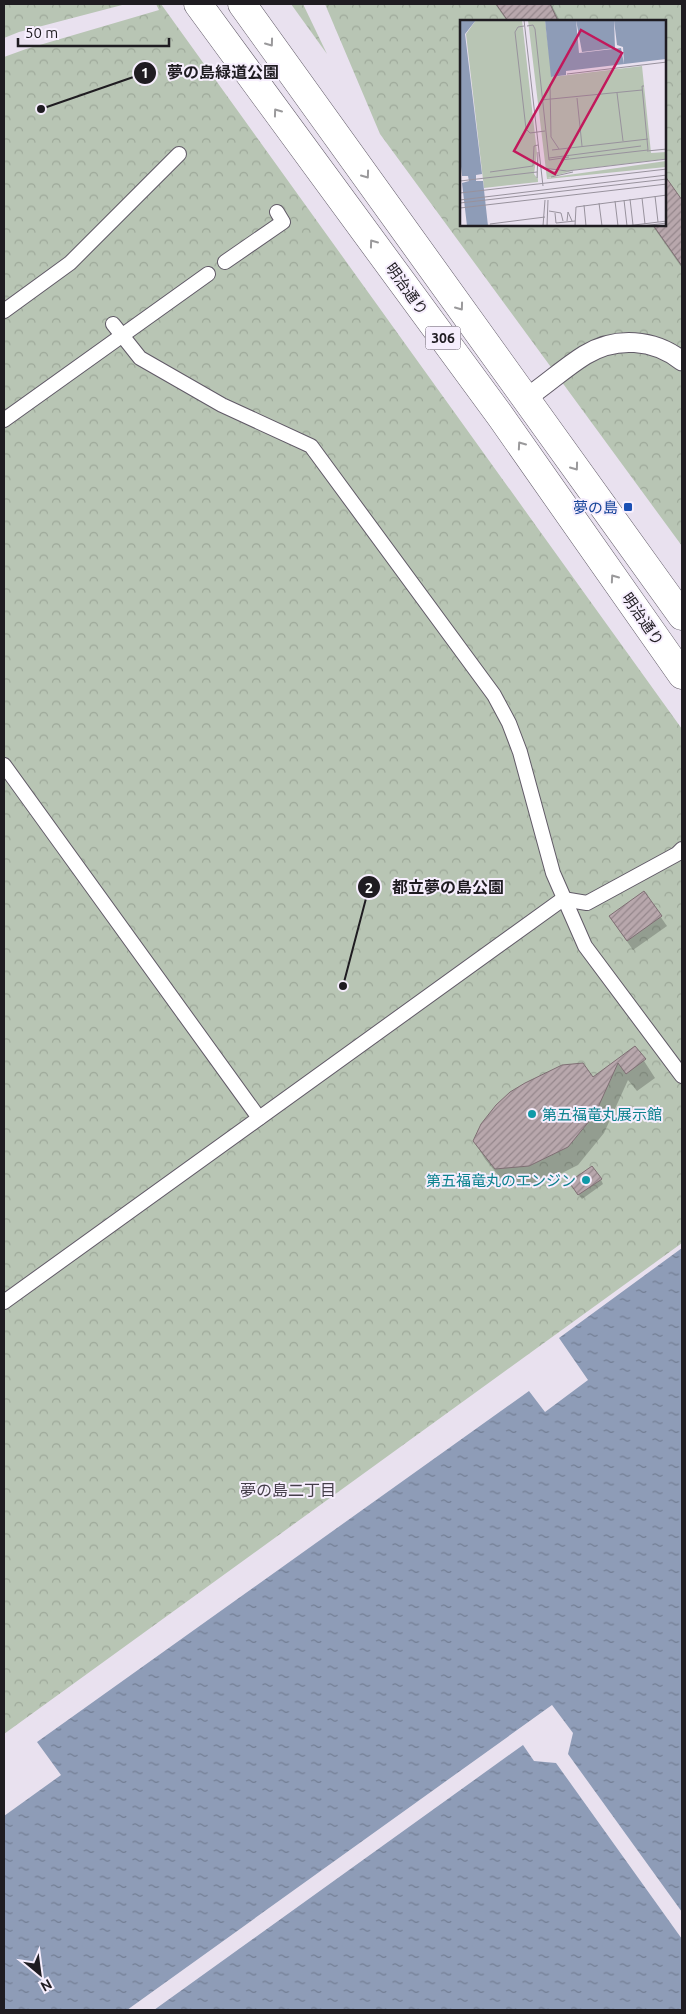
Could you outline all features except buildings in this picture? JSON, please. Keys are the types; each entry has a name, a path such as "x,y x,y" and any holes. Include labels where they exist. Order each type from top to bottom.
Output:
{"main road":[{"name":"明治通り","path":"198,4 501,417 682,675"},
{"name":"306","path":"242,4 682,616"}],"street":[{"path":"4,311 70,263 179,154"},
{"path":"225,262 283,222 277,212"},
{"path":"4,420 117,330 208,274"},
{"path":"117,330 140,358 148,363 222,405 311,446 494,695 509,723 520,752 553,873 585,946 682,1076"},
{"path":"525,399 586,355 610,344 643,342 670,351 682,361"},
{"path":"4,765 259,1118"},
{"path":"4,1302 563,899 587,903 677,854 682,848"}],"green space":[{"path":"4,4 126,4 19,32 4,38"},
{"path":"156,4 161,4 682,729 682,1243 4,1734 4,57 159,10"},
{"path":"291,4 303,4 327,54"},
{"path":"325,4 682,4 682,546 380,134"}],"water":[{"path":"682,1248 682,2010 4,2010 4,1816 61,1775 37,1742 529,1391 545,1412 588,1380 559,1338"}],"pier":[{"path":"552,1705 573,1733 568,1754 682,1912 682,1939 556,1763 534,1761 523,1745 154,2010 127,2010"}],"place":[{"name":"夢の島緑道公園","path":"41,109"},
{"name":"夢の島","path":"628,507"},
{"name":"都立夢の島公園","path":"343,986"},
{"name":"第五福竜丸展示館","path":"532,1114"},
{"name":"第五福竜丸のエンジン","path":"586,1180"}],"district":[{"name":"夢の島二丁目","path":"288,1490"}]}
